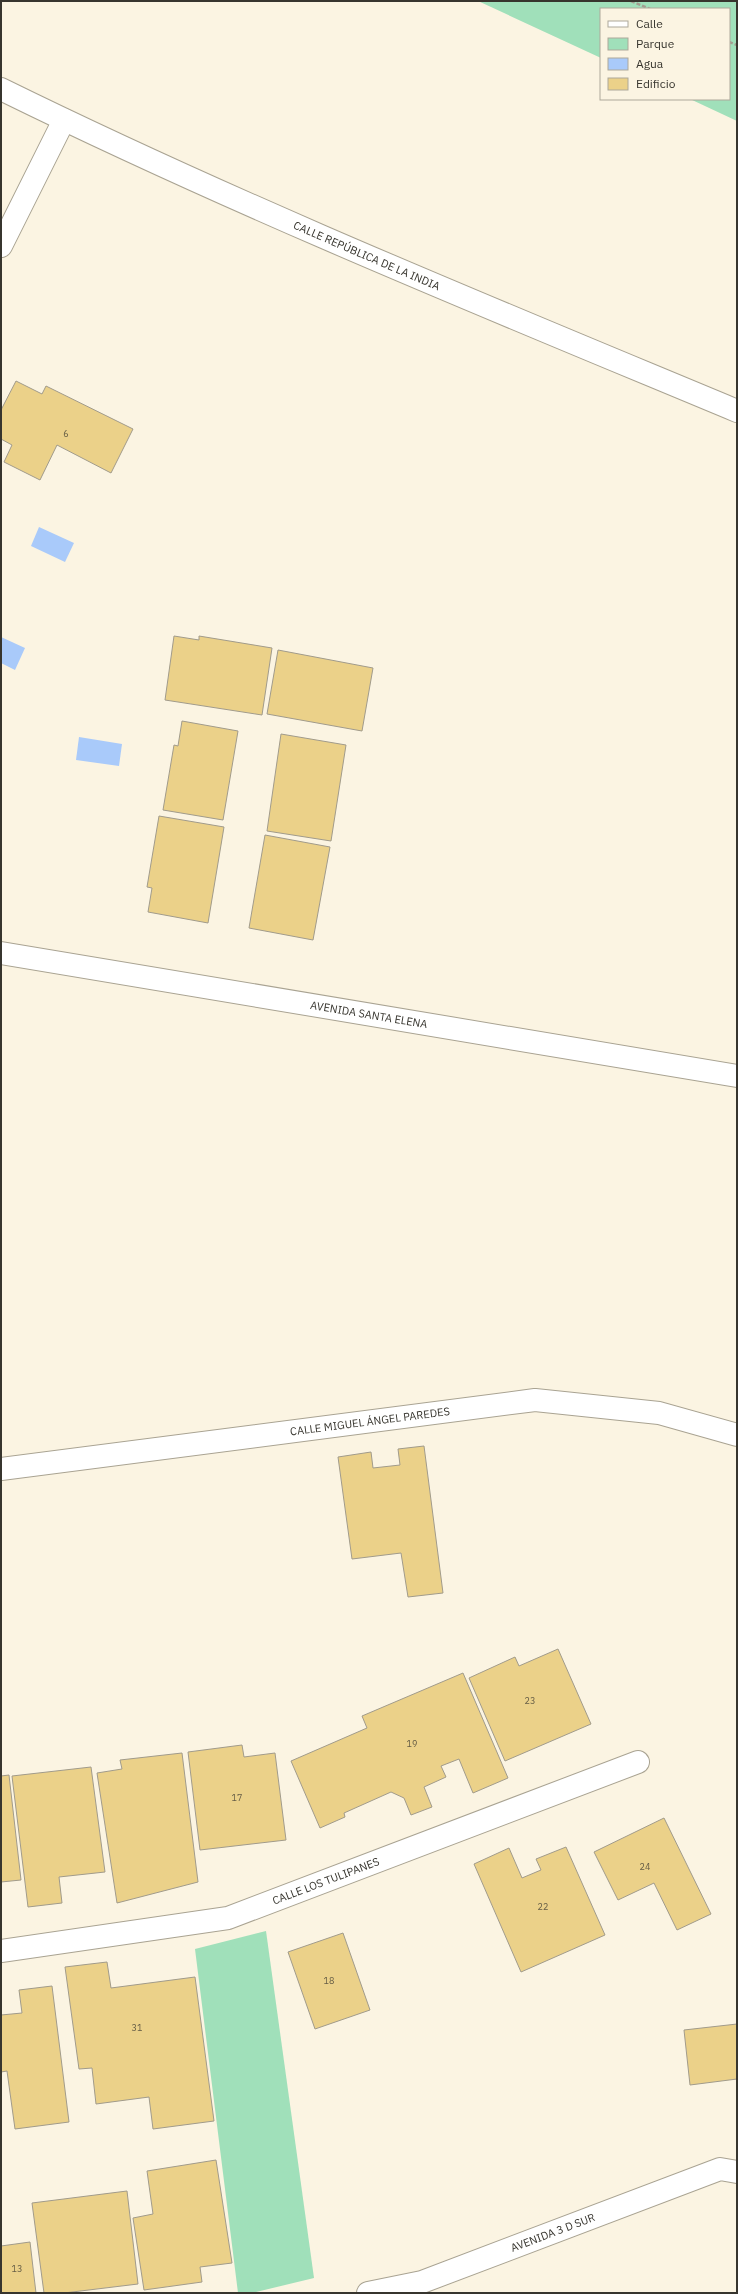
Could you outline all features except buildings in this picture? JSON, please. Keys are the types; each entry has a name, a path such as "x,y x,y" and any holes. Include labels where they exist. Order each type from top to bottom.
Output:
{"street":[{"name":"CALLE REPÚBLICA DE LA INDIA","path":"1,89 64,120 375,260 737,410"},
{"path":"1,246 64,120"},
{"name":"AVENIDA SANTA ELENA","path":"1,953 737,1076"},
{"name":"CALLE MIGUEL ÁNGEL PAREDES","path":"1,1469 535,1400 659,1413 737,1435"},
{"name":"CALLE LOS TULIPANES","path":"1,1951 228,1918 638,1762"},
{"name":"AVENIDA 3 D SUR","path":"368,2293 422,2282 720,2169 737,2172"}],"path":[{"path":"631,1 648,8"}],"green space":[{"path":"478,1 737,1 737,121 692,100 730,100 730,8 600,8 600,58"},
{"path":"266,1931 314,2278 252,2293 238,2293 195,1949"}],"water":[{"path":"39,527 74,543 65,562 31,546"},
{"path":"1,637 25,648 15,670 1,663"},
{"path":"79,737 122,744 119,766 76,760"}]}
